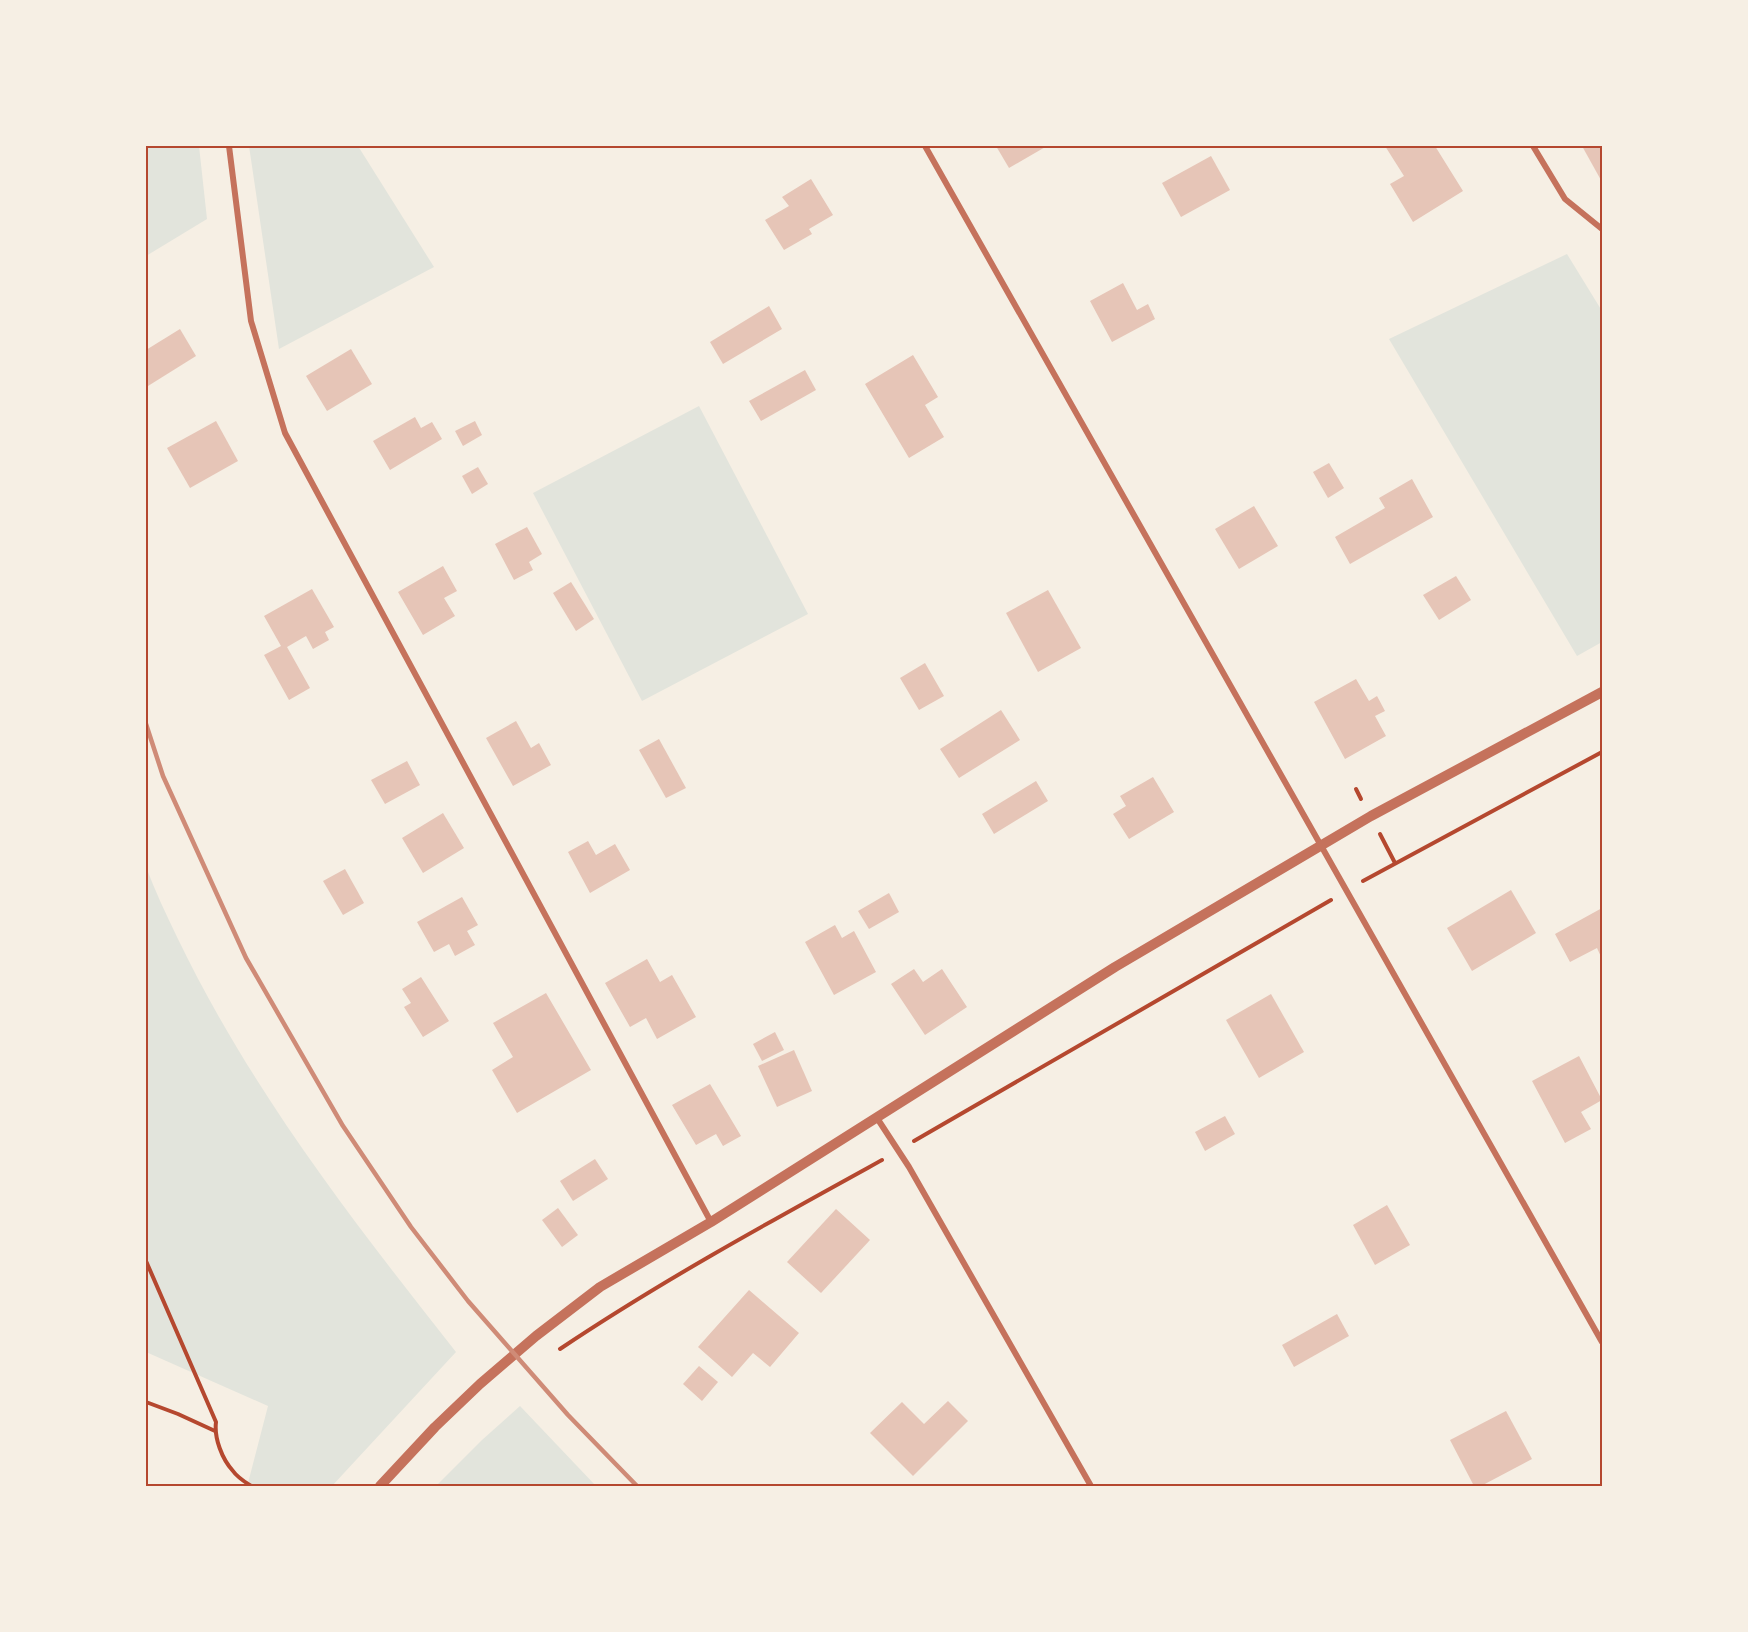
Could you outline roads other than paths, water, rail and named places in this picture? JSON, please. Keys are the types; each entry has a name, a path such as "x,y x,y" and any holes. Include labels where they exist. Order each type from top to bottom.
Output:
{"street":[{"path":"229,146 251,321 285,434 711,1222"},
{"path":"925,146 1602,1342"},
{"path":"1533,146 1565,199 1602,229"},
{"path":"380,1486 435,1427 480,1384 536,1336 600,1287 711,1222 1115,967 1371,816 1602,692"},
{"path":"877,1118 1091,1486"}],"railway":[{"path":"146,724 163,776 246,958 343,1126 411,1227 468,1301 568,1415 637,1486"}]}
